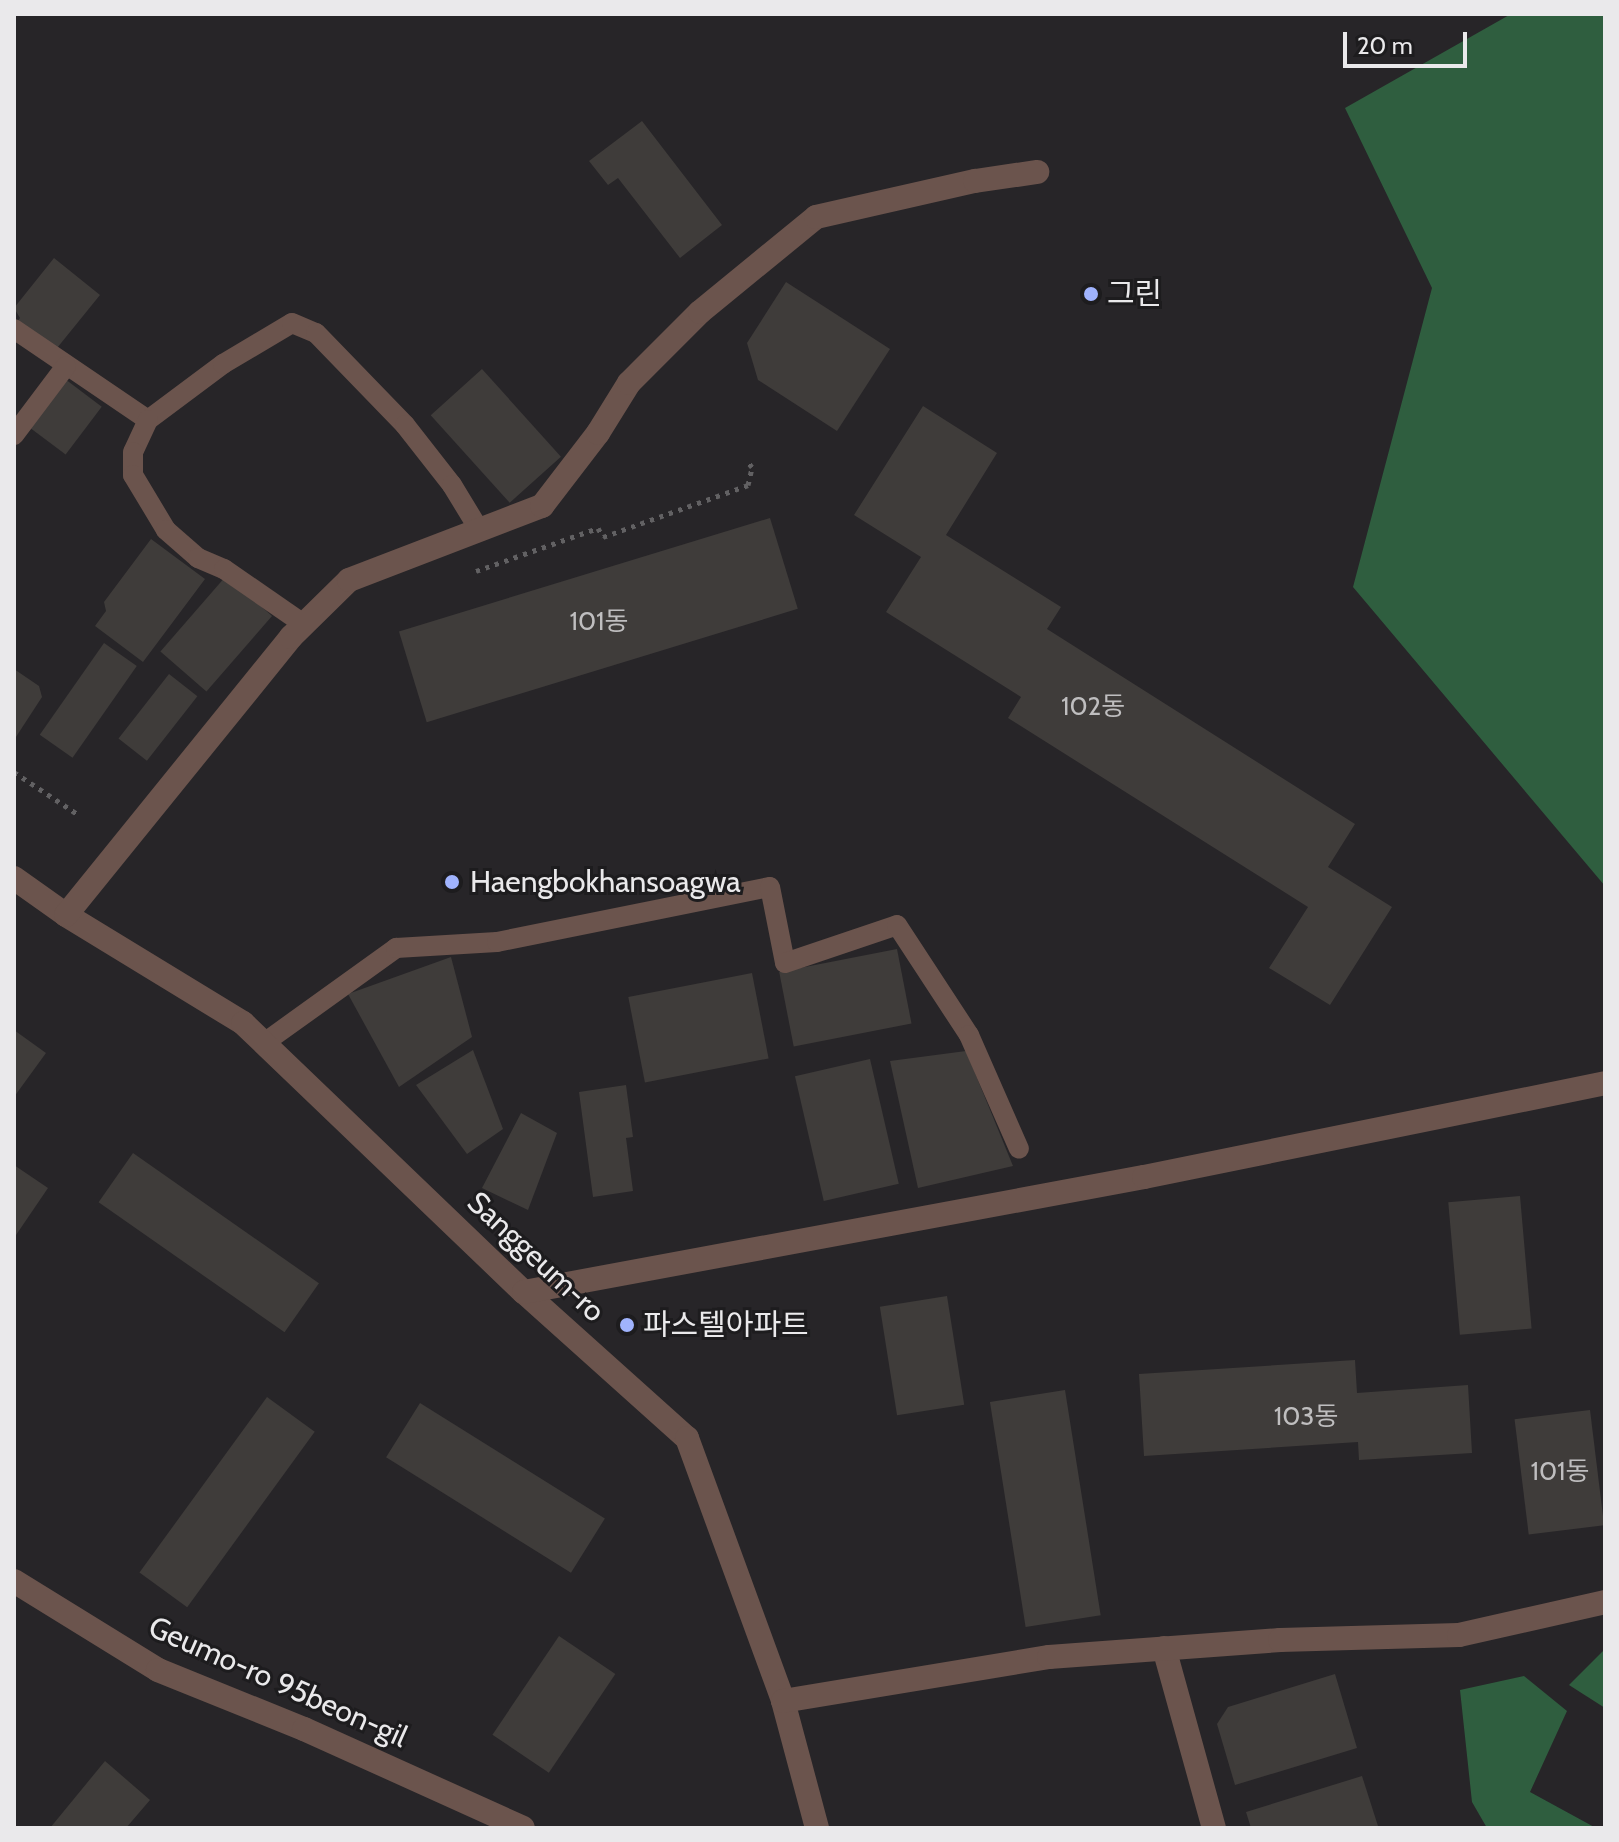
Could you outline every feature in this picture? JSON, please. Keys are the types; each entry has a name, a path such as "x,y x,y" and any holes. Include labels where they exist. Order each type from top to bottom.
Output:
{"street":[{"path":"66,915 261,673 349,580 542,506 598,433 629,383 700,312 816,217 975,181 1037,172"},
{"name":"Sanggeum-ro","path":"14,878 66,915 243,1023 524,1292 687,1438 783,1701 817,1828"},
{"path":"524,1292 1144,1177 1605,1083"},
{"name":"Geumo-ro 95beon-gil","path":"14,1581 158,1670 318,1735 523,1828"},
{"path":"783,1701 1049,1657 1280,1640 1459,1635 1605,1602"},
{"path":"1164,1648 1214,1828"}],"lane":[{"path":"305,625 224,569 198,558 166,530 133,475 133,452 148,420 223,364 292,323 316,333 405,425 452,485 480,531"},
{"path":"14,329 148,420"},
{"path":"14,435 66,366"},
{"path":"264,1043 396,948 497,942 770,887 785,963 897,925 969,1035 1019,1149"}],"path":[{"path":"464,574 598,528 603,537 748,485 752,467 748,462"},
{"path":"14,772 79,815"}],"green space":[{"path":"1511,14 1605,14 1605,886 1353,587 1432,288 1345,108"},
{"path":"1605,1649 1605,1708 1569,1685"},
{"path":"1524,1676 1567,1711 1530,1792 1596,1828 1487,1828 1472,1802 1460,1690"}],"building":[{"path":"642,121 722,225 680,258 618,178 608,185 589,161"},
{"path":"54,258 100,295 53,353 16,323 20,318 14,308"},
{"path":"786,282 890,349 837,431 758,380 747,343"},
{"path":"482,369 561,457 510,503 431,415"},
{"path":"65,379 102,407 66,455 29,427"},
{"path":"923,406 997,453 946,535 1061,607 1047,629 1355,824 1328,867 1392,907 1330,1005 1269,968 1308,907 1008,718 1021,697 886,612 921,557 854,515"},
{"path":"770,518 798,609 427,722 399,631"},
{"path":"151,539 205,579 143,662 95,626 106,611 104,602"},
{"path":"226,576 272,616 206,691 160,651"},
{"path":"104,643 137,666 73,758 40,735"},
{"path":"14,669 39,686 42,697 14,740"},
{"path":"169,674 197,696 147,761 119,739"},
{"path":"897,949 912,1024 794,1047 779,972"},
{"path":"451,957 472,1037 399,1087 348,994"},
{"path":"752,973 769,1058 645,1082 628,997"},
{"path":"14,1030 46,1053 14,1097"},
{"path":"473,1050 503,1129 467,1154 416,1085"},
{"path":"966,1051 1013,1166 918,1188 890,1061"},
{"path":"870,1059 899,1184 824,1201 795,1076"},
{"path":"626,1085 633,1137 626,1138 633,1191 593,1197 579,1092"},
{"path":"521,1113 557,1133 528,1210 482,1188"},
{"path":"133,1153 319,1283 285,1332 99,1202"},
{"path":"14,1165 48,1188 14,1238"},
{"path":"1520,1196 1532,1328 1460,1335 1448,1202"},
{"path":"947,1296 964,1405 897,1415 880,1307"},
{"path":"1355,1360 1357,1393 1468,1385 1472,1453 1359,1460 1358,1442 1144,1456 1139,1374"},
{"path":"1065,1390 1101,1615 1026,1627 990,1402"},
{"path":"267,1397 315,1432 187,1607 139,1573"},
{"path":"420,1403 605,1519 571,1573 386,1457"},
{"path":"1590,1410 1604,1525 1529,1534 1515,1419"},
{"path":"559,1636 615,1674 549,1773 492,1735"},
{"path":"1335,1674 1357,1748 1235,1785 1217,1724 1228,1707"},
{"path":"105,1761 150,1800 126,1828 50,1828"},
{"path":"1362,1776 1378,1826 1251,1828 1246,1812"}],"place":[{"name":"그린","path":"1091,294"},
{"name":"Haengbokhansoagwa","path":"452,882"},
{"name":"파스텔아파트","path":"627,1325"}]}
